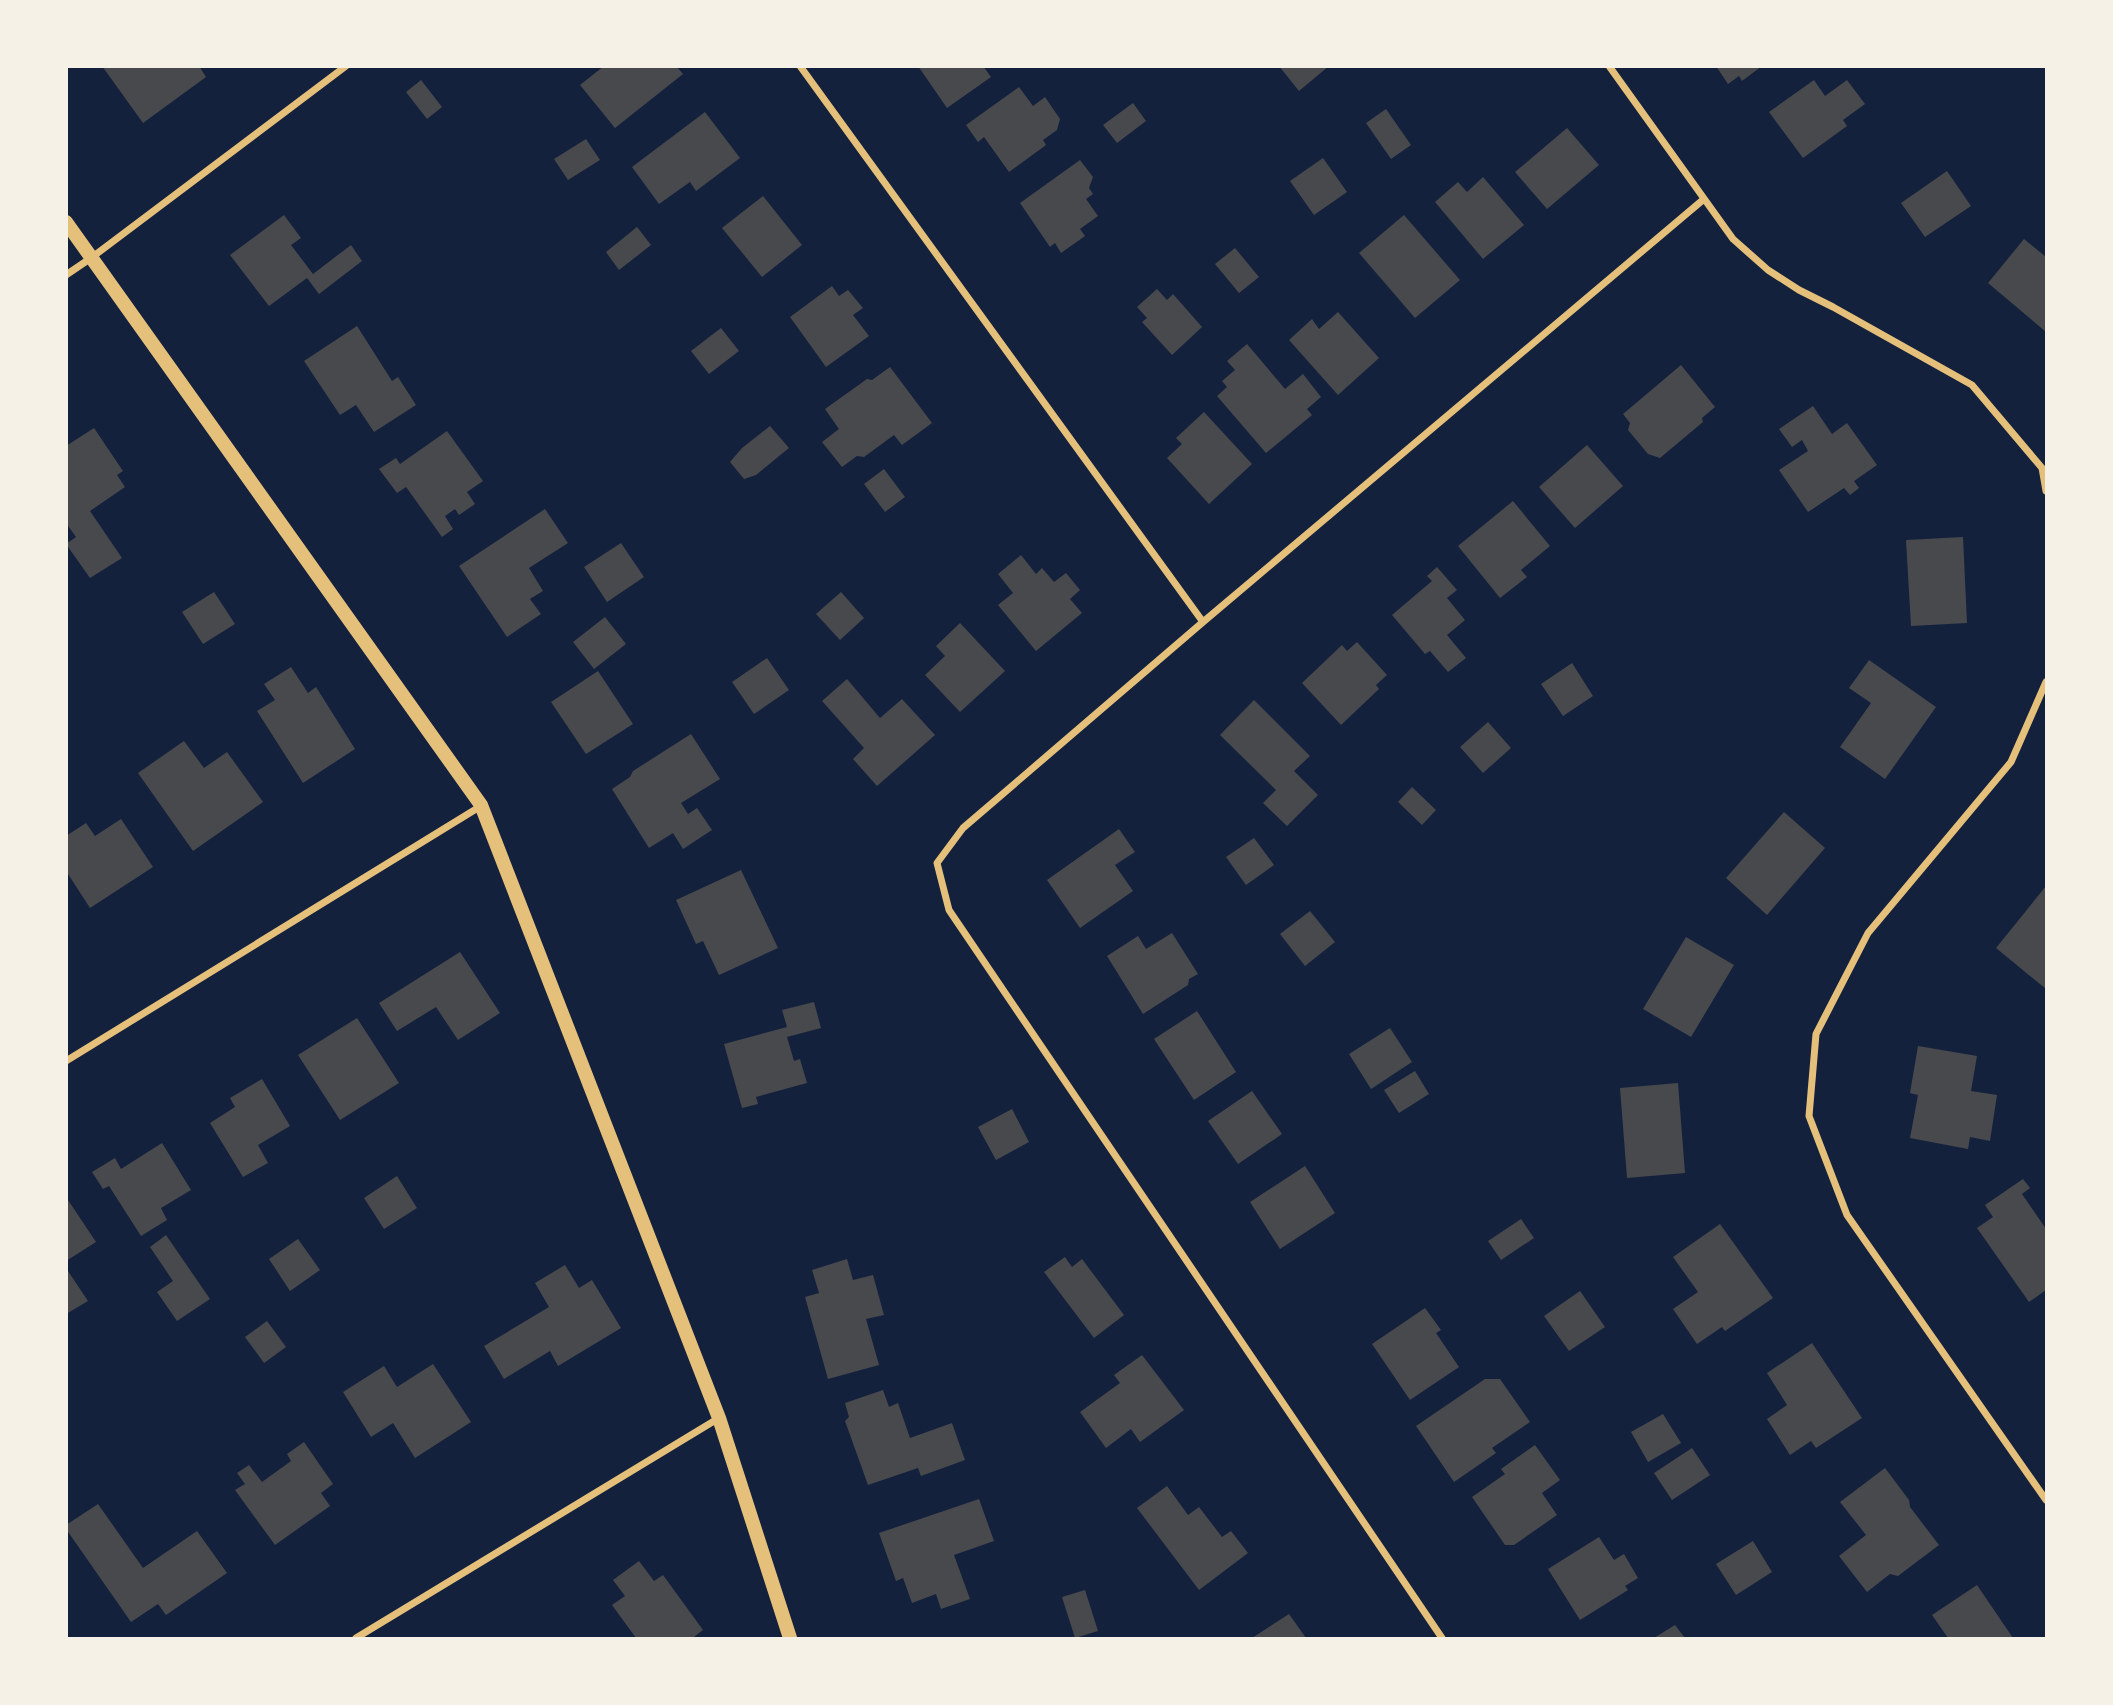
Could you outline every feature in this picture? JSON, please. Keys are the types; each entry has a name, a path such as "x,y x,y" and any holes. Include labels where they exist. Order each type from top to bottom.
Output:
{"main road":[{"path":"66,222 481,805 719,1418 790,1639"}],"street":[{"path":"66,275 346,66"},
{"path":"800,66 1203,622"},
{"path":"1609,66 1733,239 1768,270 1799,290 1972,385 2044,466 2046,491"},
{"path":"1442,1639 949,910 937,863 962,828 1704,199"},
{"path":"2046,682 2011,762 1868,933 1816,1034 1809,1116 1847,1215 2046,1500"},
{"path":"66,1061 481,805"},
{"path":"356,1639 719,1418"}],"building":[{"path":"102,66 199,66 206,77 143,123"},
{"path":"604,66 676,66 683,74 615,128 580,85"},
{"path":"918,66 983,66 991,77 947,108"},
{"path":"1279,66 1329,66 1299,91"},
{"path":"1716,66 1762,66 1742,81 1739,76 1728,84"},
{"path":"421,80 442,107 427,119 406,92"},
{"path":"1814,80 1825,96 1847,80 1865,104 1843,120 1847,126 1803,158 1769,112"},
{"path":"1019,87 1033,106 1045,97 1060,119 1057,130 1043,140 1046,145 1009,172 984,137 978,142 966,125"},
{"path":"1133,103 1146,121 1117,143 1103,125"},
{"path":"1386,109 1411,145 1391,159 1366,123"},
{"path":"705,112 740,158 696,191 690,182 659,204 632,167"},
{"path":"1567,128 1599,165 1547,209 1515,172"},
{"path":"586,139 600,160 568,180 554,159"},
{"path":"1323,158 1347,192 1314,215 1290,181"},
{"path":"1080,160 1093,177 1089,188 1093,194 1086,199 1098,216 1080,229 1085,236 1061,253 1055,243 1050,247 1020,203"},
{"path":"1947,171 1971,206 1925,237 1901,203"},
{"path":"1483,177 1524,225 1483,259 1435,202 1458,182 1467,192"},
{"path":"763,196 802,245 762,277 722,228"},
{"path":"284,215 301,238 291,245 313,274 351,245 362,261 319,294 307,278 269,306 230,255"},
{"path":"1404,215 1460,280 1415,318 1359,253"},
{"path":"637,227 651,245 619,270 606,252"},
{"path":"2024,239 2046,257 2046,332 1988,283"},
{"path":"1235,248 1259,277 1239,293 1215,264"},
{"path":"832,286 839,296 848,290 863,308 853,315 869,336 826,367 790,317"},
{"path":"1157,289 1167,300 1173,294 1202,327 1172,355 1142,322 1147,318 1137,307"},
{"path":"1338,312 1379,358 1338,395 1289,340 1312,319 1319,329"},
{"path":"357,326 392,381 398,377 416,405 374,432 356,405 340,415 304,361"},
{"path":"721,328 739,351 709,374 691,351"},
{"path":"1247,344 1285,389 1303,374 1321,397 1307,409 1312,415 1266,453 1217,396 1227,387 1222,381 1235,370 1227,361"},
{"path":"1681,365 1715,407 1702,418 1703,422 1660,458 1648,454 1628,430 1630,423 1623,414"},
{"path":"890,367 932,423 902,445 894,435 864,457 857,456 842,467 822,442 839,429 825,409 867,379 872,380"},
{"path":"1813,406 1832,434 1847,423 1877,465 1854,481 1859,488 1850,495 1844,488 1808,512 1779,470 1808,451 1802,440 1792,447 1779,429"},
{"path":"1204,412 1252,464 1209,504 1167,458 1182,444 1176,438"},
{"path":"770,426 789,448 756,475 744,479 730,462 742,448"},
{"path":"94,428 123,471 117,475 125,487 90,511 122,558 90,578 66,544 76,537 66,523 66,446"},
{"path":"447,431 483,481 467,492 475,504 459,515 455,509 445,516 453,529 442,537 406,487 397,493 379,469 396,458 400,464"},
{"path":"1587,445 1623,486 1575,528 1539,487"},
{"path":"884,469 905,497 885,512 864,484"},
{"path":"1513,501 1550,546 1521,570 1527,577 1500,598 1458,546"},
{"path":"545,509 568,543 529,568 543,591 530,599 541,614 507,637 459,566"},
{"path":"1963,537 1967,623 1911,626 1906,540"},
{"path":"621,543 644,577 607,602 584,567"},
{"path":"1021,555 1036,574 1042,568 1054,582 1066,573 1080,590 1070,599 1082,613 1036,651 998,605 1013,593 998,574"},
{"path":"1437,567 1457,590 1447,598 1465,620 1447,635 1466,658 1448,672 1430,651 1425,654 1392,615 1432,581 1427,576"},
{"path":"214,592 235,624 203,644 182,612"},
{"path":"841,592 864,618 840,640 816,614"},
{"path":"605,617 626,644 594,669 573,642"},
{"path":"960,623 1005,671 960,712 925,675 945,656 936,646"},
{"path":"1357,642 1387,675 1376,685 1379,689 1341,725 1302,683 1342,645 1347,651"},
{"path":"767,658 789,690 754,714 732,682"},
{"path":"1869,660 1936,707 1885,779 1840,747 1871,703 1849,688"},
{"path":"1572,663 1593,696 1563,716 1541,684"},
{"path":"291,667 308,693 316,687 355,749 303,783 257,711 275,700 264,684"},
{"path":"598,671 633,724 586,754 551,702"},
{"path":"847,679 880,718 902,699 935,735 877,786 853,759 864,748 822,701"},
{"path":"1254,700 1310,756 1294,771 1318,795 1287,826 1263,803 1276,790 1220,735"},
{"path":"1488,722 1511,748 1483,773 1460,747"},
{"path":"691,734 720,779 681,803 688,814 697,808 712,830 683,849 673,833 649,848 612,789 630,777 633,771"},
{"path":"184,741 204,768 227,752 263,802 193,851 138,773"},
{"path":"1412,787 1436,810 1422,825 1398,802"},
{"path":"1784,812 1825,848 1767,915 1726,878"},
{"path":"121,819 153,867 90,908 66,871 66,836 86,823 95,836"},
{"path":"1119,829 1135,852 1115,865 1133,891 1080,928 1047,880"},
{"path":"1254,838 1274,865 1246,885 1226,857"},
{"path":"741,870 778,948 719,975 703,941 696,944 676,900"},
{"path":"2046,886 2046,989 1996,948"},
{"path":"1310,911 1335,942 1305,966 1280,934"},
{"path":"1172,933 1198,974 1189,979 1188,985 1143,1014 1107,956 1138,936 1146,949"},
{"path":"1686,937 1734,965 1691,1037 1643,1009"},
{"path":"460,952 500,1013 458,1040 436,1007 397,1031 379,1003"},
{"path":"814,1002 821,1028 787,1037 794,1061 800,1059 807,1083 756,1097 758,1104 742,1108 724,1044 787,1027 782,1010"},
{"path":"1197,1011 1236,1072 1194,1100 1154,1039"},
{"path":"357,1018 399,1083 340,1120 298,1055"},
{"path":"1390,1028 1412,1062 1371,1089 1349,1054"},
{"path":"1918,1046 1977,1056 1971,1091 1997,1095 1990,1141 1970,1137 1968,1149 1910,1138 1918,1095 1910,1093"},
{"path":"1415,1071 1429,1094 1399,1113 1384,1090"},
{"path":"262,1079 290,1126 258,1145 268,1163 243,1177 210,1123 235,1107 230,1098"},
{"path":"1678,1083 1685,1173 1627,1178 1620,1088"},
{"path":"1252,1091 1282,1134 1238,1164 1208,1121"},
{"path":"1012,1109 1029,1142 996,1160 978,1127"},
{"path":"162,1143 191,1190 161,1208 167,1220 141,1236 109,1186 103,1189 92,1172 115,1158 121,1169"},
{"path":"1305,1166 1335,1213 1280,1249 1250,1202"},
{"path":"397,1176 417,1208 384,1229 364,1198"},
{"path":"2023,1179 2030,1188 2022,1194 2046,1229 2046,1290 2029,1302 1977,1228 1993,1217 1985,1205"},
{"path":"66,1197 96,1242 66,1261"},
{"path":"1521,1219 1534,1238 1501,1260 1488,1241"},
{"path":"1720,1224 1773,1298 1725,1331 1722,1327 1697,1344 1673,1309 1698,1292 1673,1257"},
{"path":"166,1235 210,1299 177,1321 157,1292 173,1281 150,1247"},
{"path":"298,1239 320,1270 290,1291 269,1259"},
{"path":"1065,1257 1072,1267 1082,1259 1124,1315 1094,1338 1044,1272"},
{"path":"847,1259 853,1280 873,1275 884,1315 866,1319 879,1365 828,1379 805,1297 819,1293 812,1270"},
{"path":"565,1265 579,1288 592,1280 621,1328 558,1366 550,1351 504,1379 484,1346 549,1307 535,1283"},
{"path":"66,1268 88,1301 66,1314"},
{"path":"1580,1291 1605,1327 1569,1351 1544,1316"},
{"path":"1425,1308 1441,1330 1436,1333 1459,1367 1410,1400 1372,1344"},
{"path":"267,1321 286,1347 264,1363 245,1337"},
{"path":"1812,1343 1862,1418 1816,1448 1811,1441 1790,1455 1767,1419 1787,1405 1767,1373"},
{"path":"1142,1355 1184,1410 1140,1442 1131,1429 1106,1448 1080,1412 1120,1383 1114,1375"},
{"path":"433,1364 471,1422 415,1458 393,1423 371,1437 343,1392 384,1366 397,1387"},
{"path":"1485,1379 1500,1379 1530,1422 1492,1448 1496,1453 1454,1482 1416,1426"},
{"path":"883,1390 889,1407 898,1403 910,1438 952,1423 965,1460 921,1476 918,1468 868,1485 845,1421 849,1417 845,1403"},
{"path":"1663,1414 1681,1443 1648,1462 1631,1432"},
{"path":"304,1442 333,1484 321,1493 330,1506 275,1545 235,1490 245,1484 237,1473 249,1465 262,1482 291,1461 287,1454"},
{"path":"1535,1445 1560,1480 1542,1493 1557,1515 1514,1545 1505,1545 1472,1497 1505,1474 1501,1469"},
{"path":"1692,1448 1710,1475 1672,1500 1654,1473"},
{"path":"1885,1468 1939,1545 1898,1576 1890,1574 1867,1592 1839,1556 1866,1535 1840,1502"},
{"path":"1167,1486 1188,1515 1199,1507 1222,1537 1231,1531 1248,1553 1199,1590 1137,1508"},
{"path":"979,1499 994,1541 954,1555 970,1599 941,1609 936,1594 912,1603 903,1578 896,1581 879,1533"},
{"path":"98,1504 143,1568 197,1531 227,1573 166,1615 158,1604 131,1622 66,1529 66,1525"},
{"path":"1599,1537 1614,1560 1624,1554 1638,1578 1625,1586 1628,1590 1580,1620 1548,1569"},
{"path":"1753,1541 1772,1572 1736,1595 1716,1564"},
{"path":"639,1561 654,1581 663,1575 703,1630 694,1637 696,1638 636,1638 612,1605 625,1596 613,1580"},
{"path":"1977,1585 2013,1638 1948,1638 1932,1615"},
{"path":"1085,1590 1098,1631 1075,1638 1062,1597"},
{"path":"1289,1614 1306,1638 1252,1638"},
{"path":"1675,1625 1685,1638 1654,1638"}]}
